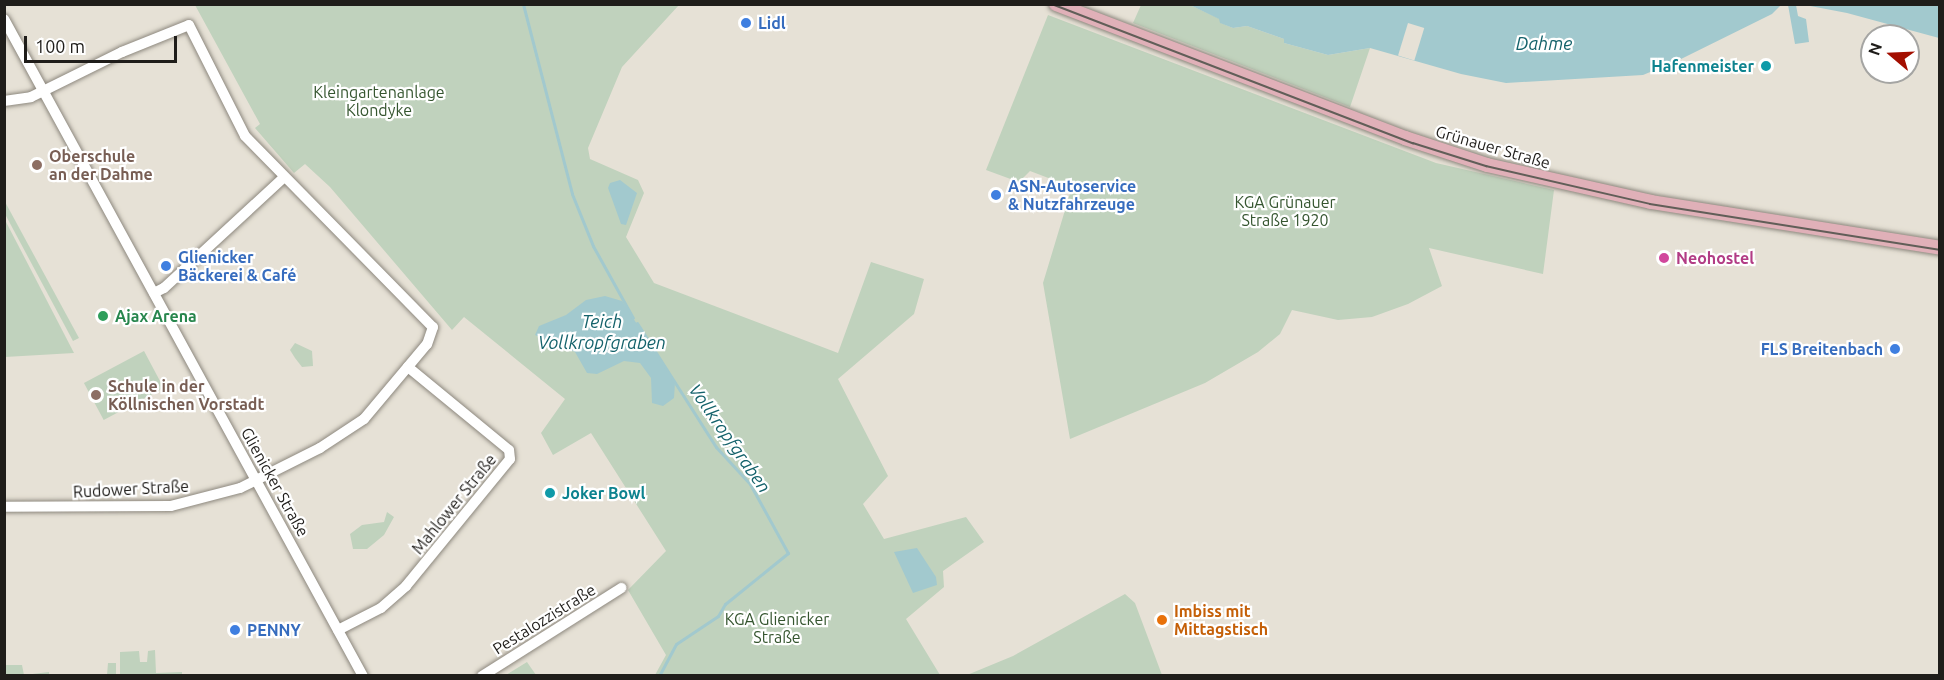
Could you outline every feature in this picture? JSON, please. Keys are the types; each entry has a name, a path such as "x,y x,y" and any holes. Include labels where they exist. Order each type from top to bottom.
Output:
{"main road":[{"name":"Grünauer Straße","path":"1056,4 1405,138 1487,165 1651,202 1940,248"}],"street":[{"name":"Glienicker Straße","path":"4,19 363,675"},
{"path":"4,101 26,99 133,46 189,25 238,125 283,178 433,327 433,335 408,367 355,426 256,481"},
{"path":"153,293 166,287 283,178"},
{"name":"Mahlower Straße","path":"338,630 381,608 406,586 510,459 509,450 408,367"},
{"name":"Rudower Straße","path":"4,507 171,506 222,495 256,481"},
{"name":"Pestalozzistraße","path":"482,675 621,588"}],"green space":[{"path":"195,5 679,5 622,67 588,148 590,159 638,180 644,193 626,237 654,283 838,353 871,262 924,279 914,314 838,379 888,476 863,504 884,539 966,517 984,542 943,571 944,587 906,619 940,675 655,675 666,655 628,590 666,551 591,433 553,455 541,433 565,399 464,317 452,330 330,187 305,164 294,173 255,128 260,124"},
{"path":"1141,5 1190,5 1220,19 1221,23 1233,28 1247,26 1284,39 1284,43 1328,55 1370,48 1350,107 1133,23"},
{"name":"KGA Grünauer Straße 1920","path":"1048,15 1436,163 1554,190 1543,274 1429,248 1442,286 1408,304 1372,317 1338,320 1292,310 1280,334 1258,352 1205,383 1070,439 1043,283 1072,187 1030,171 1019,182 986,170"},
{"path":"4,200 79,338 73,341 5,214"},
{"path":"5,220 30,268 74,353 5,357"},
{"path":"295,343 312,351 313,366 302,367 290,350"},
{"path":"144,351 164,388 104,420 84,383"},
{"path":"387,512 394,517 384,535 367,549 353,549 350,534 362,525 384,522"},
{"path":"1125,594 1135,603 1162,675 967,675 1013,656"},
{"path":"155,650 156,673 182,672 182,675 120,675 120,652 139,651 140,662 147,662 148,651"},
{"path":"527,662 536,675 506,675"},
{"path":"108,663 116,663 116,675 107,675"},
{"path":"4,665 22,665 24,675 5,675"},
{"path":"49,672 49,675 24,675"}],"water":[{"name":"Dahme","path":"1190,5 1781,5 1772,14 1679,60 1679,68 1672,69 1672,63 1643,75 1506,83 1461,74 1370,48 1328,55 1284,43 1284,39 1247,26 1233,28"},
{"path":"1788,5 1796,5 1798,16 1806,19 1809,42 1795,44"},
{"path":"1805,5 1939,5 1939,38 1920,33 1920,24 1887,24"},
{"path":"620,180 637,193 626,225 621,224 608,188 610,183"},
{"name":"Teich Vollkropfgraben","path":"605,296 622,301 675,383 674,398 663,406 652,403 651,378 640,363 624,361 597,374 587,373 575,352 535,335 539,326 566,315 586,300"},
{"path":"917,548 936,577 937,585 913,593 894,552"}],"pier":[{"path":"1408,23 1424,28 1414,60 1398,56"}],"waterway":[{"name":"Vollkropfgraben","path":"523,4 572,194 593,246 633,318"},
{"name":"Vollkropfgraben","path":"637,323 716,447 750,484 788,553 725,604 718,616 676,644 659,676"}],"tram line":[{"path":"1052,4 1413,143 1486,166 1650,204 1940,250"}],"place":[{"name":"Lidl","path":"746,23"},
{"name":"Hafenmeister","path":"1766,66"},
{"name":"Oberschule an der Dahme","path":"37,165"},
{"name":"ASN-Autoservice & Nutzfahrzeuge","path":"996,195"},
{"name":"Neohostel","path":"1664,258"},
{"name":"Glienicker Bäckerei & Café","path":"166,266"},
{"name":"Ajax Arena","path":"103,316"},
{"name":"FLS Breitenbach","path":"1895,349"},
{"name":"Schule in der Köllnischen Vorstadt","path":"96,395"},
{"name":"Joker Bowl","path":"550,493"},
{"name":"Imbiss mit Mittagstisch","path":"1162,620"},
{"name":"PENNY","path":"235,630"}],"park label":[{"name":"Kleingartenanlage Klondyke","path":"379,101"},
{"name":"KGA Glienicker Straße","path":"777,628"}]}
